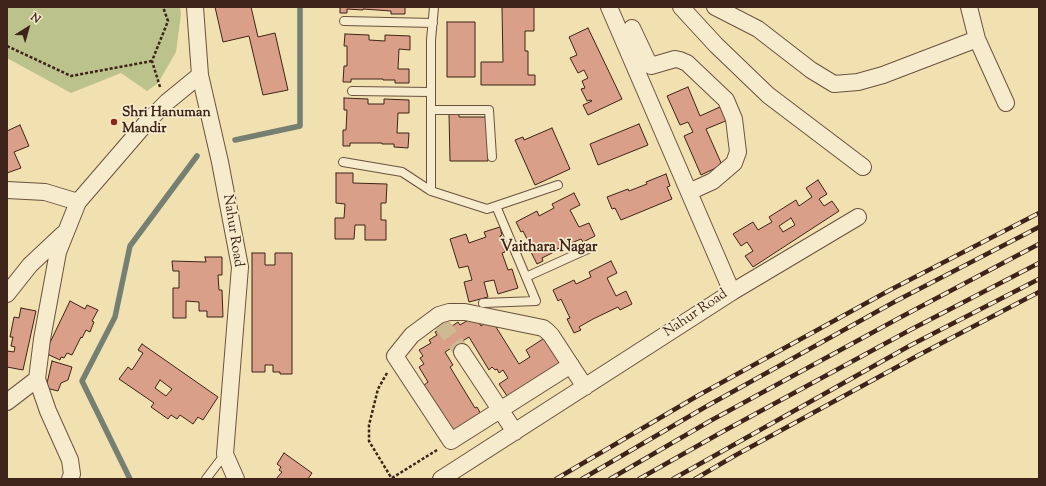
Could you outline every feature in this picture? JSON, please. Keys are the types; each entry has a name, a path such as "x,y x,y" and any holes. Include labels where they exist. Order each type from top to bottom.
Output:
{"street":[{"name":"Nahur Road","path":"195,7 200,75 220,162 240,267 225,454 236,479"},
{"name":"Nahur Road","path":"441,479 732,292 689,192 634,48 609,7"},
{"path":"681,7 716,45 768,95 862,167"},
{"path":"715,7 758,29 812,70 834,84 858,82 883,75 977,39"},
{"path":"969,7 977,39 1006,103"},
{"path":"632,28 634,48 651,66 675,59 687,63 726,100 734,119 738,152 734,163 713,181 689,192"},
{"path":"70,479 72,474 70,460 48,411 37,379 42,339 58,252 78,202 147,122 167,102 200,75"},
{"path":"7,190 45,192 78,202"},
{"path":"732,292 858,218"},
{"path":"7,294 30,265 67,230"},
{"path":"571,365 451,441 395,356 412,335 439,320 449,312 465,312 543,328 551,335 571,365 585,387"},
{"path":"462,352 515,432"},
{"path":"7,402 37,379"}],"lane":[{"path":"431,191 431,92 434,7"},
{"path":"344,21 433,23"},
{"path":"352,91 431,92"},
{"path":"431,110 489,110 492,157"},
{"path":"342,162 402,172 431,191 487,209 558,185"},
{"path":"483,303 536,301 496,206"},
{"path":"526,277 590,248"},
{"path":"206,479 225,454"}],"path":[{"path":"163,7 168,21 152,61 158,83 167,102"},
{"path":"7,46 71,76 152,61"},
{"path":"395,356 378,389 369,424 369,440 392,479 451,441"}],"green space":[{"path":"7,7 180,7 181,14 176,52 158,83 147,91 121,73 71,93 7,58"}],"building":[{"path":"215,7 251,7 258,37 275,33 288,90 263,95 249,36 223,42"},
{"path":"340,7 405,7 405,14 391,14 391,11 363,9 347,9 347,13 340,13"},
{"path":"502,7 534,7 534,31 525,31 525,51 528,51 528,75 535,75 535,85 481,85 481,62 503,62"},
{"path":"447,22 475,22 475,77 447,77"},
{"path":"588,28 622,99 588,115 583,105 592,101 587,101 581,89 585,88 582,81 588,78 584,70 578,73 570,58 577,55 569,37"},
{"path":"345,34 369,35 369,40 385,41 385,35 410,36 410,50 399,49 398,69 409,69 409,83 395,83 395,80 383,79 351,79 351,82 343,82 344,66 347,66 347,46 344,46"},
{"path":"688,87 700,116 722,106 728,120 706,129 722,165 701,175 684,136 693,132 688,122 680,125 667,96"},
{"path":"344,98 368,99 368,104 384,104 384,99 409,100 409,113 398,113 397,133 409,133 408,148 394,147 394,144 382,143 350,143 350,146 343,146 343,130 346,130 347,110 344,110"},
{"path":"449,113 459,113 459,117 487,117 488,161 450,161"},
{"path":"639,124 648,145 598,165 590,144"},
{"path":"20,125 29,146 14,152 21,168 7,173 7,131"},
{"path":"552,128 570,169 535,185 515,140 523,137 524,140"},
{"path":"336,173 353,173 353,183 387,184 386,203 381,203 381,220 386,220 386,240 365,240 365,225 355,225 354,239 335,239 335,218 344,218 345,204 336,203"},
{"path":"666,174 670,186 667,187 672,199 621,220 615,208 612,209 607,197 647,184 646,182"},
{"path":"818,180 827,194 819,199 824,206 832,201 839,211 753,267 745,256 753,251 747,242 741,246 733,234 753,222 758,230 772,222 769,217 796,200 799,206 812,197 806,188","holes":["791,218 795,225 783,232 779,226"]},
{"path":"574,193 580,205 570,210 579,227 589,223 595,236 583,242 581,239 555,250 556,251 542,258 543,261 537,264 530,250 532,249 523,231 521,232 516,222 537,211 539,216 554,208 552,204"},
{"path":"500,227 502,235 500,236 505,252 502,253 508,270 512,269 518,288 498,294 494,280 484,282 488,297 469,302 464,282 472,280 468,266 459,268 450,239 466,234 469,243 486,237 484,232"},
{"path":"252,253 265,253 265,265 275,265 275,253 292,253 292,374 280,374 280,372 273,372 273,365 265,365 265,372 252,372"},
{"path":"205,257 222,257 222,275 218,275 219,290 222,290 223,317 207,317 207,311 199,311 199,302 186,301 186,318 173,318 173,288 179,288 179,271 173,271 172,261 206,262"},
{"path":"611,261 617,273 607,278 616,296 626,291 632,304 620,310 618,307 593,319 579,327 581,330 574,333 567,319 570,318 561,299 558,301 553,290 574,280 576,284 591,277 589,272"},
{"path":"70,301 85,309 87,305 98,310 92,321 94,322 90,332 86,330 72,355 67,353 64,358 61,357 60,360 45,353"},
{"path":"21,308 36,311 23,370 7,367 7,351 14,352 15,347 11,346 13,337 10,337 14,317 19,318"},
{"path":"475,316 481,326 491,319 519,364 530,357 526,350 546,337 563,366 509,399 499,384 508,378 503,370 499,373 497,369 495,370 492,367 489,370 469,337 445,352 453,365 450,367 475,408 477,407 482,416 453,435 423,386 428,382 419,367 424,364 420,358 423,356 419,350 431,343 429,340 437,335 435,332 450,323 452,326 458,322 460,325"},
{"path":"142,344 218,397 203,420 198,417 193,424 180,415 177,419 171,415 168,419 151,407 154,403 119,379 128,367 132,370 143,353 138,350"},
{"path":"52,361 72,367 68,380 61,383 58,391 46,388"},
{"path":"160,380 172,389 166,396 155,388"},
{"path":"284,453 312,473 308,479 276,479 282,472 279,470 281,467 277,464"}],"waterway":[{"path":"235,140 300,126 300,7"},
{"path":"130,479 82,381 115,317 130,246 197,156"}],"tunnel":[{"path":"441,323 462,352"}],"railway":[{"path":"556,479 699,395 890,290 1039,213"},
{"path":"582,479 707,406 896,301 1039,227"},
{"path":"610,479 710,421 1039,244"},
{"path":"639,479 910,330 1039,263"},
{"path":"673,479 911,345 1039,279"},
{"path":"695,479 917,356 1039,292"}],"place":[{"name":"Shri Hanuman Mandir","path":"114,122"}],"district":[{"name":"Vaithara Nagar","path":"549,248"}]}
